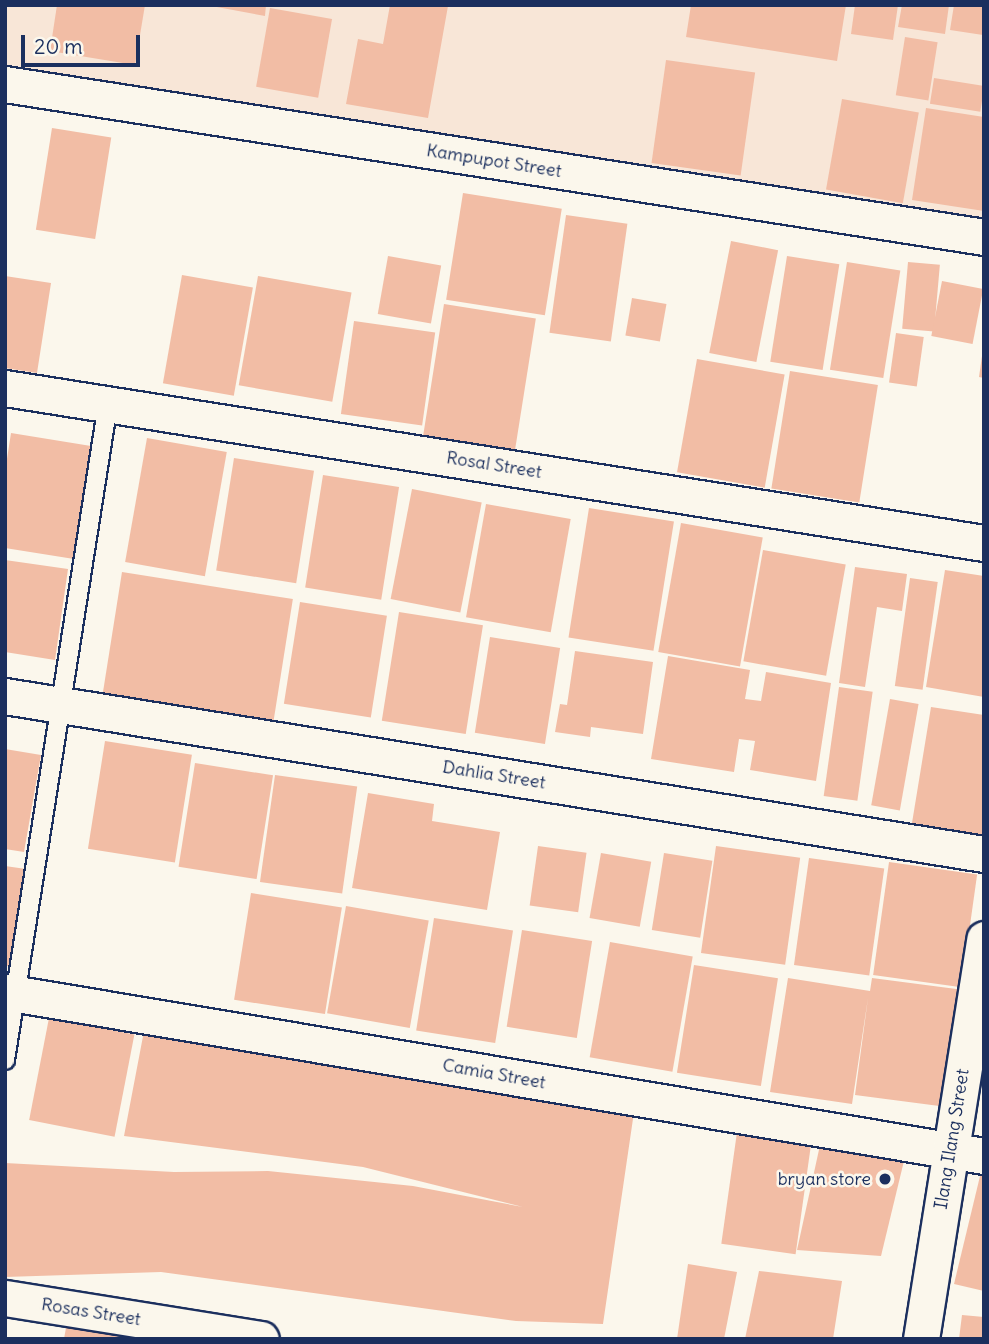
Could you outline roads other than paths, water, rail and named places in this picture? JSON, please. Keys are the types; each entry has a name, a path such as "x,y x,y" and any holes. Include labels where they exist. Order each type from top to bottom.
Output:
{"street":[{"name":"Kampupot Street","path":"5,84 984,237"},
{"name":"Rosal Street","path":"5,388 984,543"},
{"name":"Dahlia Street","path":"5,696 984,854"},
{"name":"Ilang Ilang Street","path":"921,1339 967,1153 984,939"},
{"name":"Camia Street","path":"10,993 967,1153"},
{"name":"Rosas Street","path":"5,1298 261,1339"}],"lane":[{"path":"5,1060 10,993 61,706 108,404"}],"place":[{"name":"bryan store","path":"885,1179"}]}
